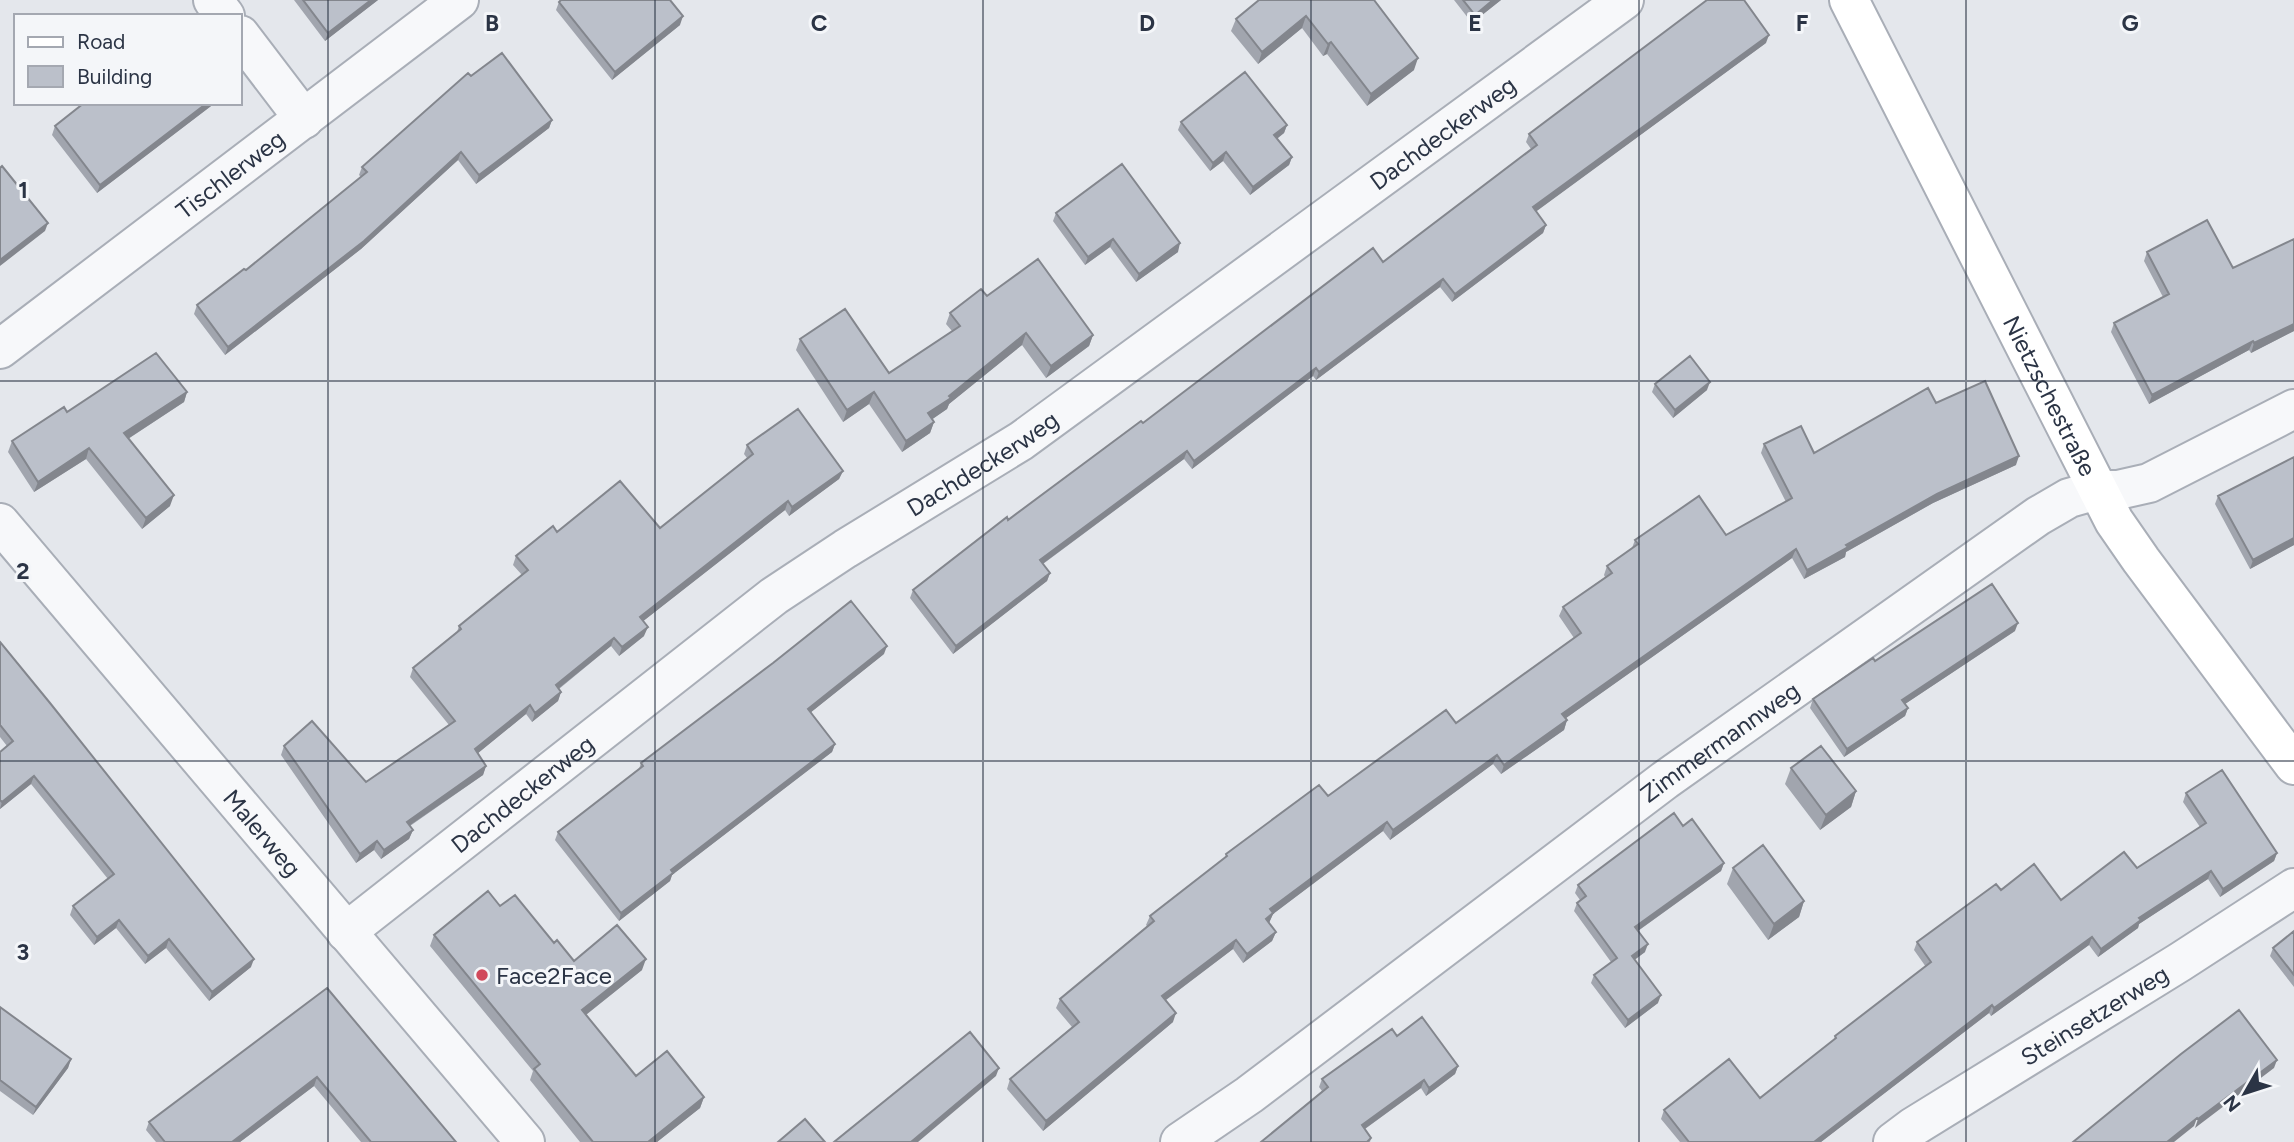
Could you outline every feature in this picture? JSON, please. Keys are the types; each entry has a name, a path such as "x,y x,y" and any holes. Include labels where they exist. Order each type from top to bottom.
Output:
{"street":[{"name":"Tischlerweg","path":"0,349 459,0"},
{"name":"Dachdeckerweg","path":"346,932 774,596 1021,441 1624,0"},
{"name":"Nietzschestraße","path":"1849,0 2097,490 2141,560 2294,765"},
{"path":"242,38 304,118"},
{"name":"Zimmermannweg","path":"1180,1142 1260,1087 1665,780 2038,516 2068,498 2097,490 2118,490 2149,484 2294,409"},
{"name":"Malerweg","path":"0,523 525,1142"},
{"name":"Steinsetzerweg","path":"1893,1142 2294,888"}],"building":[{"path":"303,0 371,0 328,33"},
{"path":"670,0 683,16 615,72 559,2"},
{"path":"1259,0 1374,0 1418,58 1371,94 1331,42 1328,44 1306,16 1262,52 1236,19"},
{"path":"1463,0 1493,0 1475,15"},
{"path":"1707,0 1744,0 1769,35 1533,207 1546,225 1455,294 1443,279 1319,372 1316,368 1194,461 1187,451 1040,560 1050,573 956,646 913,590 1007,517 1008,520 1141,421 1143,423 1373,248 1383,262 1537,145 1529,134"},
{"path":"502,53 552,120 479,175 461,152 364,241 228,347 197,305 246,270 367,172 362,167 468,73 471,76"},
{"path":"1245,72 1287,125 1274,135 1292,157 1253,187 1226,152 1213,163 1181,122"},
{"path":"81,105 204,105 100,185 55,126"},
{"path":"1122,164 1180,243 1139,274 1113,239 1088,257 1056,213"},
{"path":"2,166 48,223 0,260 0,168"},
{"path":"2207,220 2233,268 2294,239 2294,324 2254,343 2253,341 2152,395 2114,323 2169,294 2147,252"},
{"path":"1038,259 1093,335 1051,366 1026,333 949,396 951,398 928,413 934,422 906,441 874,392 847,410 800,339 845,309 889,373 960,326 950,313 981,289 987,296"},
{"path":"156,353 187,392 124,433 174,495 146,518 89,448 38,482 12,441 64,407 67,412"},
{"path":"1690,356 1710,382 1675,410 1655,384"},
{"path":"1985,381 2019,456 1937,494 1807,570 1796,549 1562,714 1567,720 1504,765 1497,755 1393,830 1387,822 1270,909 1273,913 1266,919 1276,932 1247,954 1236,940 1162,996 1176,1013 1046,1121 1010,1079 1079,1022 1060,999 1154,921 1150,916 1227,856 1226,854 1319,785 1328,796 1446,710 1456,723 1581,633 1563,607 1612,573 1607,566 1638,544 1635,540 1699,496 1726,535 1792,498 1764,444 1801,426 1814,453 1928,388 1936,403"},
{"path":"798,409 843,471 792,507 788,501 640,617 648,627 622,647 614,638 556,685 561,692 535,713 530,705 475,749 486,766 407,822 413,830 384,850 377,841 360,854 284,746 312,721 366,782 455,721 413,668 461,629 459,626 528,570 516,556 553,526 557,532 620,481 660,528 753,454 747,445"},
{"path":"2294,457 2294,538 2253,560 2218,496"},
{"path":"1992,584 2018,623 1902,700 1908,708 1847,749 1813,699"},
{"path":"851,601 887,646 808,709 835,744 671,870 673,873 621,913 558,832 643,766 641,763"},
{"path":"0,642 254,959 212,992 169,939 148,956 119,920 97,937 73,906 114,874 34,776 2,802 0,800 0,752 13,741 0,725"},
{"path":"1821,746 1856,791 1826,815 1791,768"},
{"path":"2222,770 2277,853 2223,889 2211,871 2139,918 2141,920 2101,949 2092,937 1994,1008 1992,1005 1814,1142 1689,1142 1664,1110 1729,1059 1760,1098 1931,962 1917,942 1996,884 2001,890 2034,864 2061,900 2124,852 2137,868 2206,823 2186,793"},
{"path":"1674,813 1683,826 1692,819 1724,863 1635,927 1648,944 1632,956 1661,995 1628,1020 1594,975 1617,958 1577,903 1586,896 1578,885"},
{"path":"1763,845 1804,901 1774,924 1733,868"},
{"path":"488,891 500,906 515,895 554,943 557,940 574,961 617,925 646,959 582,1010 636,1076 667,1051 704,1097 648,1142 593,1142 534,1069 540,1064 434,935"},
{"path":"2294,931 2294,975 2273,948"},
{"path":"327,988 456,1142 371,1142 317,1077 232,1142 165,1142 149,1122"},
{"path":"0,1007 71,1059 36,1107 0,1080"},
{"path":"2239,1010 2277,1060 2167,1142 2073,1142 2181,1054"},
{"path":"1422,1017 1458,1066 1429,1088 1424,1080 1362,1125 1371,1138 1367,1142 1261,1142 1328,1087 1322,1079 1392,1029 1397,1036"},
{"path":"970,1032 999,1068 911,1142 834,1142"},
{"path":"805,1119 825,1142 778,1142"}],"place":[{"name":"Face2Face","path":"482,975"}]}
